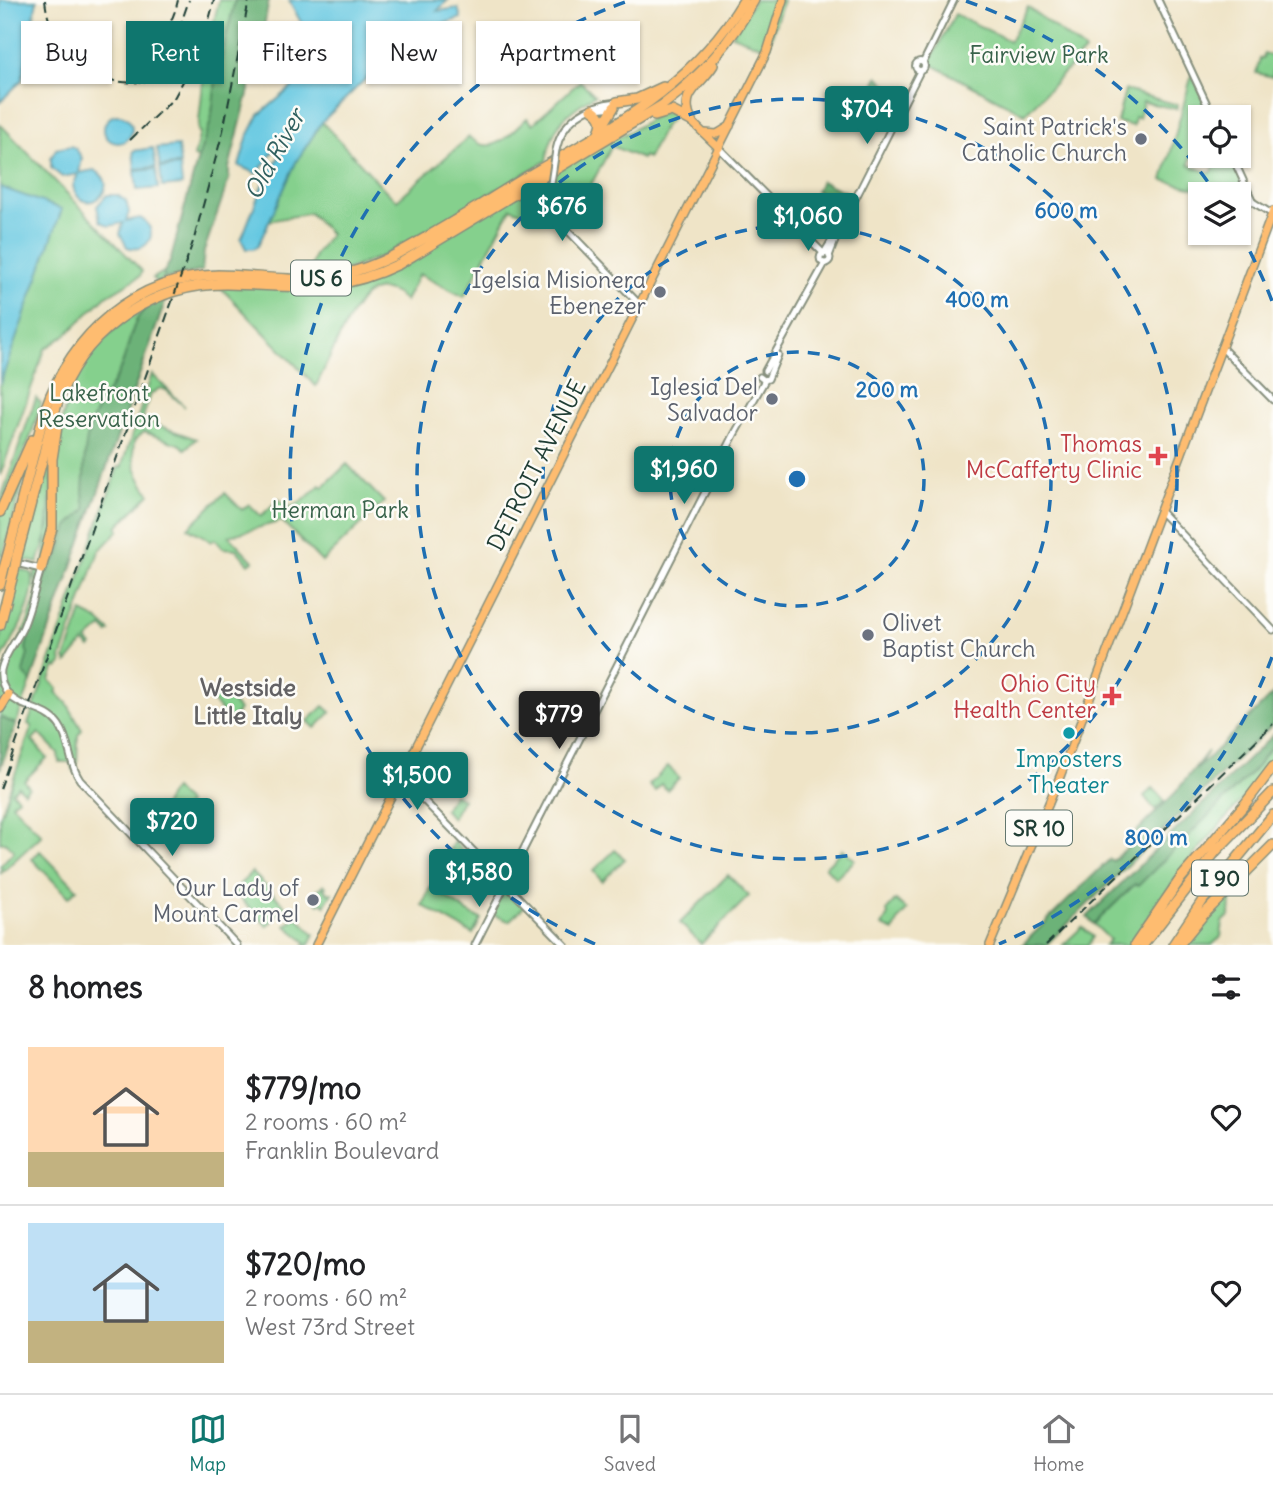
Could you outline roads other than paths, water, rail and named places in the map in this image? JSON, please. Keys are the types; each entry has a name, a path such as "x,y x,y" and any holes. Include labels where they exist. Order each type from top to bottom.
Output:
{"highway":[{"path":"597,135 615,105 642,97 669,82 702,50 743,0"},
{"name":"US 6","path":"0,625 9,562 45,410 60,373 83,341 111,313 144,293 173,282 204,276 303,279 333,276 362,269 404,250 655,99 684,75 716,41 743,0"},
{"name":"US 6","path":"0,585 55,409 79,360 105,331 149,301 176,291 218,284 315,288 355,281 412,256 664,104 699,74 724,45 754,0"},
{"path":"691,121 686,107 688,97 707,75 724,45"},
{"path":"588,110 600,115 603,125"},
{"path":"591,149 627,133 663,112 678,112 691,121"},
{"path":"40,569 52,528 55,435 63,402 79,360"},
{"path":"0,512 45,410"},
{"path":"0,708 9,695"},
{"path":"1135,945 1181,878 1273,767"},
{"name":"I 90","path":"1143,945 1216,851 1273,792"},
{"name":"I 90","path":"1173,945 1203,900 1273,815"},
{"path":"1179,945 1203,914 1273,845"}],"main road":[{"name":"DETROIT AVENUE","path":"316,945 767,52 783,0"},
{"path":"691,121 719,148"},
{"path":"704,133 717,134 730,126"},
{"name":"SR 10","path":"990,945 1061,774 1273,213"}],"street":[{"path":"475,945 919,71 924,68 923,63 954,0"},
{"path":"1158,0 1207,105"},
{"path":"1185,59 1194,64"},
{"path":"615,105 596,105 564,129 556,150 545,210 552,214 640,305"},
{"path":"719,148 824,257"},
{"path":"1237,168 1253,202 1273,213"},
{"path":"1221,347 1273,400"},
{"path":"1160,511 1273,630"},
{"path":"9,562 40,569 23,626 2,667 2,683 9,695 55,720 64,734 72,766 80,780 237,945"},
{"path":"400,776 565,945"}],"water":[{"path":"0,0 37,0 33,21 21,21 21,81 0,102"},
{"path":"289,0 448,0 437,11 458,8 461,18 452,21 366,21 366,78 322,122 296,162 258,246 246,249 241,239 264,181 286,146 280,142 257,174 239,166 247,138 259,115 296,84 352,84 352,21 300,21"},
{"path":"118,115 128,119 132,129 128,139 118,143 108,139 104,129 108,119"},
{"path":"71,146 82,158 79,173 94,170 103,177 104,192 99,198 85,201 78,196 73,186 78,174 62,177 51,168 51,158 56,149"},
{"path":"178,146 180,164 160,167 157,148"},
{"path":"153,148 156,167 135,169 133,151"},
{"path":"180,166 182,185 162,187 160,168"},
{"path":"156,169 158,188 137,190 135,171"},
{"path":"0,187 62,209 0,384"},
{"path":"107,195 117,195 126,201 129,212 126,221 140,218 150,228 150,240 146,244 135,249 127,247 120,234 123,223 109,226 100,221 97,206"}],"railway":[{"path":"45,0 55,35 75,62 104,78 121,82 155,79 181,65 192,55 200,42 214,0"},
{"path":"170,21 178,0"},
{"path":"182,21 189,0"},
{"path":"0,789 194,239 223,131 249,0"},
{"path":"130,140 174,98 182,84"},
{"path":"1046,945 1273,724"}],"place":[{"name":"Saint Patrick's Catholic Church","path":"1141,139"},
{"name":"Igelsia Misionera Ebenezer","path":"660,292"},
{"name":"Iglesia Del Salvador","path":"772,399"},
{"name":"Thomas McCafferty Clinic","path":"1158,456"},
{"name":"Olivet Baptist Church","path":"868,635"},
{"name":"Ohio City Health Center","path":"1112,696"},
{"name":"Imposters Theater","path":"1069,733"},
{"name":"Our Lady of Mount Carmel","path":"313,900"}],"district":[{"name":"Westside Little Italy","path":"248,701"}],"park label":[{"name":"Fairview Park","path":"1039,54"},
{"name":"Lakefront Reservation","path":"99,405"},
{"name":"Herman Park","path":"340,509"}],"water label":[{"name":"Old River","path":"274,154"}]}
